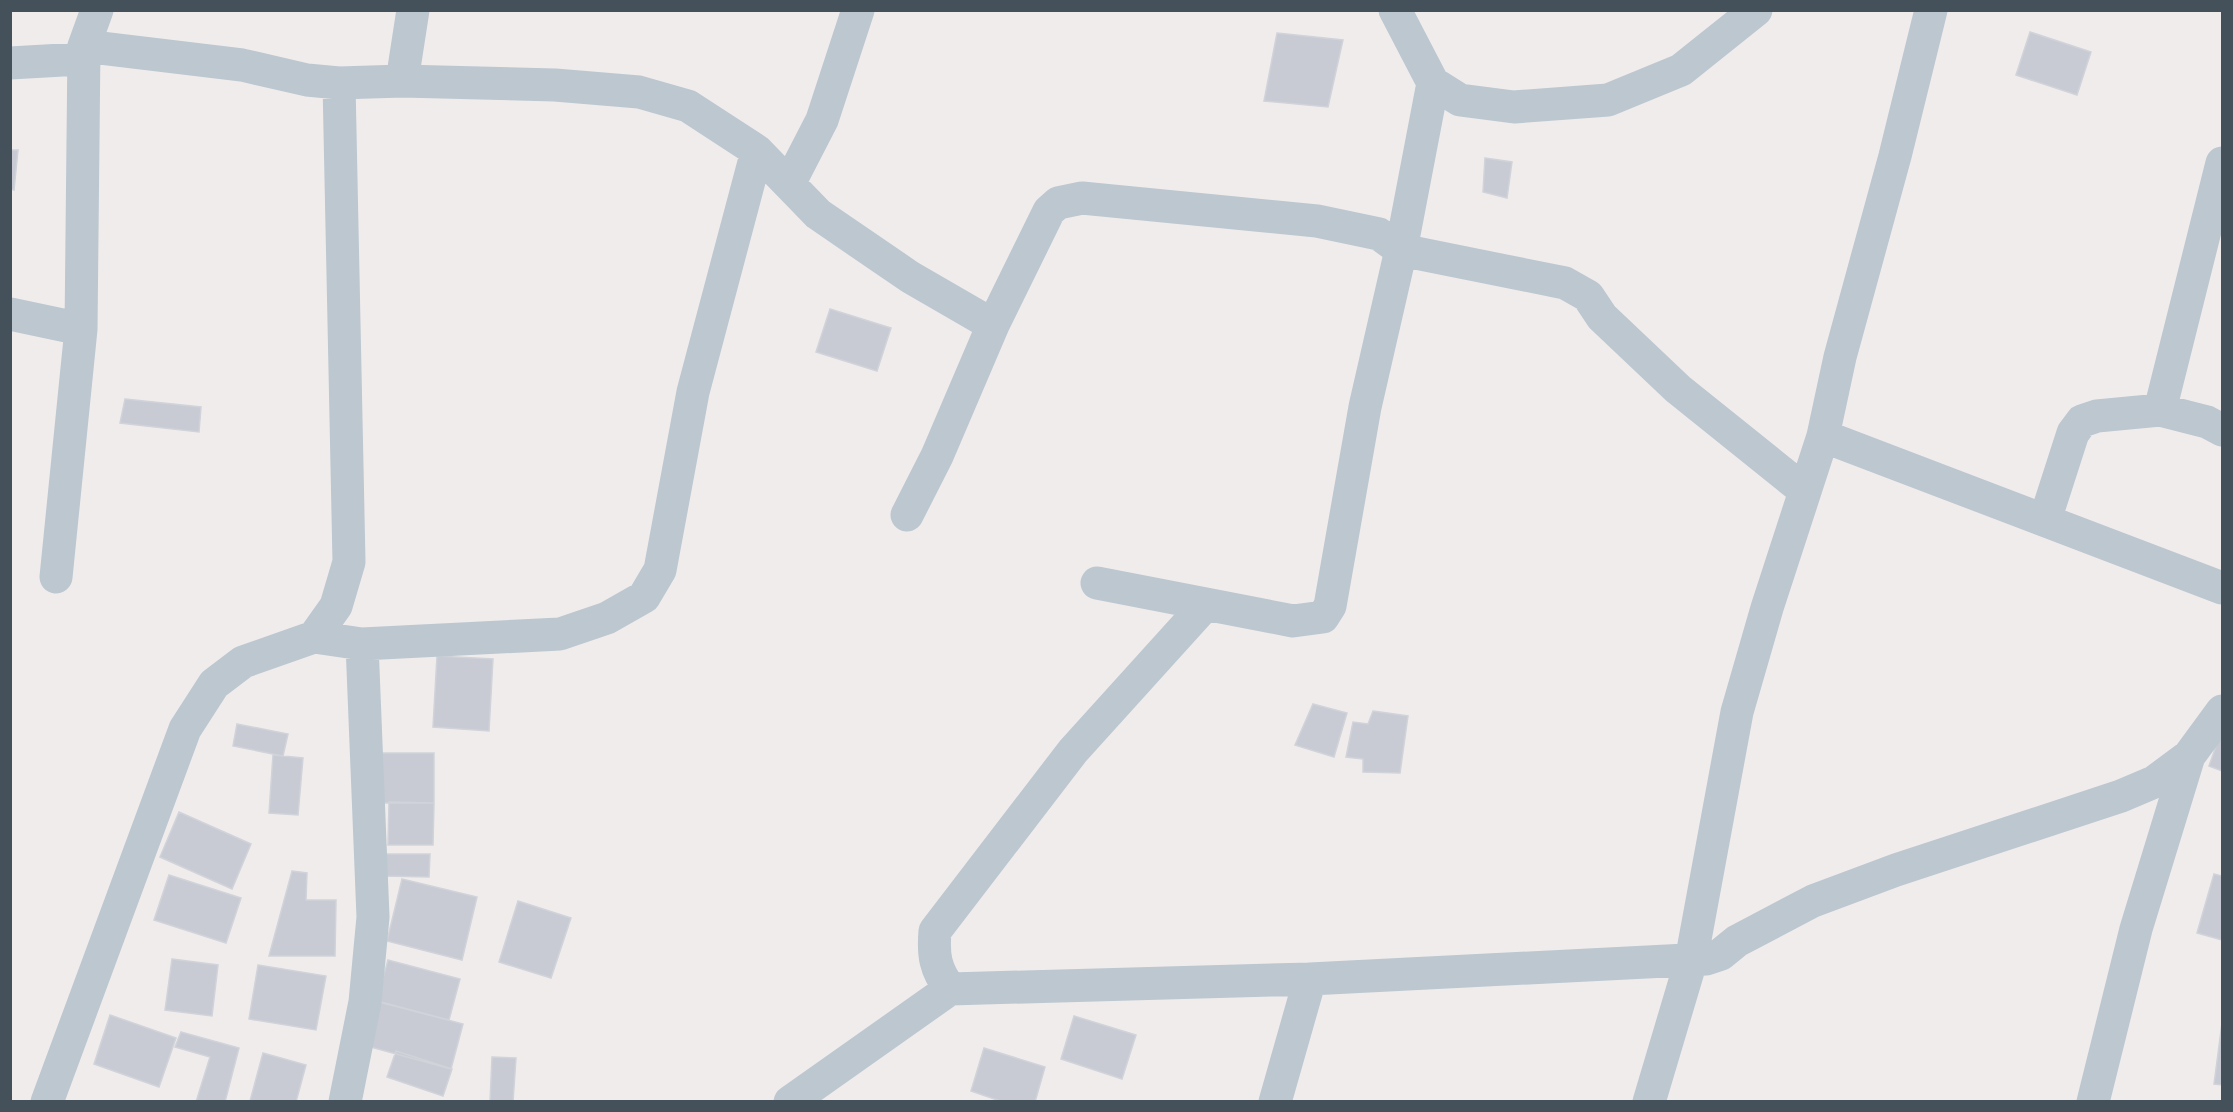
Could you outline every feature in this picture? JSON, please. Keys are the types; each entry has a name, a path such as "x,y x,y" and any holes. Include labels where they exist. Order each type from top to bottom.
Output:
{"street":[{"path":"10,63 80,59 97,10"},
{"path":"402,81 413,10"},
{"path":"789,184 822,120 858,10"},
{"path":"1395,10 1433,83 1460,100 1514,107 1608,100 1681,70 1756,10"},
{"path":"1649,1101 1691,961 1737,712 1767,608 1823,436 1840,357 1895,156 1931,10"},
{"path":"84,46 242,65 307,80 339,83 402,81 555,85 639,92 688,106 757,151 818,214 910,277 993,325"},
{"path":"56,577 81,329 84,46"},
{"path":"314,637 336,606 349,562 339,83"},
{"path":"1097,583 1293,621 1323,617 1329,606 1365,407 1401,250 1433,83"},
{"path":"47,1101 184,729 214,684 243,662 314,637 362,644 560,634 607,618 644,597 660,570 693,392 757,151"},
{"path":"2160,410 2223,163"},
{"path":"907,515 937,456 993,325 1049,211 1058,203 1069,199 1317,221 1379,234 1401,250 1566,283 1588,296 1602,317 1678,389 1805,491"},
{"path":"10,314 81,329"},
{"path":"2045,520 2073,433 2082,422 2097,416 2160,410 2207,422 2223,430"},
{"path":"1823,436 2223,588"},
{"path":"950,989 940,975 933,956 935,931 1073,751 1206,604"},
{"path":"345,1101 365,1002 373,917 362,644"},
{"path":"790,1101 950,989 1310,979 1691,961 1720,954 1737,941 1834,893 1896,870 2121,796 2154,782 2189,756 2223,711"},
{"path":"2093,1101 2136,929 2189,756"},
{"path":"1275,1101 1310,979"}],"building":[{"path":"2030,32 2091,52 2077,95 2016,75"},
{"path":"1277,33 1343,40 1328,107 1264,101"},
{"path":"10,150 18,150 14,190 10,189"},
{"path":"1485,158 1512,162 1507,198 1483,192"},
{"path":"830,309 891,328 877,371 816,352"},
{"path":"125,399 201,407 199,432 120,423"},
{"path":"437,656 493,659 489,731 433,727"},
{"path":"1313,704 1347,713 1334,757 1295,745"},
{"path":"1373,711 1408,716 1400,773 1363,772 1363,759 1346,757 1353,722 1368,724"},
{"path":"237,724 288,734 283,756 233,746"},
{"path":"2222,729 2222,771 2209,766"},
{"path":"369,753 434,753 434,803 370,803"},
{"path":"273,755 303,758 298,815 269,813"},
{"path":"389,802 434,803 433,845 388,845"},
{"path":"179,812 251,844 232,889 160,857"},
{"path":"384,854 430,854 429,877 384,876"},
{"path":"292,871 307,873 306,900 336,900 335,956 269,956"},
{"path":"2214,874 2222,876 2222,940 2197,933"},
{"path":"169,875 241,898 226,943 154,920"},
{"path":"402,879 477,897 462,960 387,941"},
{"path":"518,901 571,918 551,978 499,962"},
{"path":"172,959 218,965 212,1016 165,1010"},
{"path":"388,960 460,979 449,1020 377,1001"},
{"path":"258,965 326,976 316,1030 249,1019"},
{"path":"379,1002 463,1024 451,1069 367,1046"},
{"path":"110,1015 176,1038 159,1087 94,1064"},
{"path":"1074,1016 1136,1035 1122,1079 1061,1059"},
{"path":"2222,1023 2222,1085 2214,1084"},
{"path":"181,1032 239,1048 225,1102 196,1102 210,1057 175,1047"},
{"path":"984,1048 1045,1067 1035,1102 1003,1102 971,1091"},
{"path":"396,1051 452,1069 443,1096 387,1077"},
{"path":"263,1053 306,1065 296,1102 250,1101"},
{"path":"492,1057 516,1058 513,1102 490,1102"}]}
